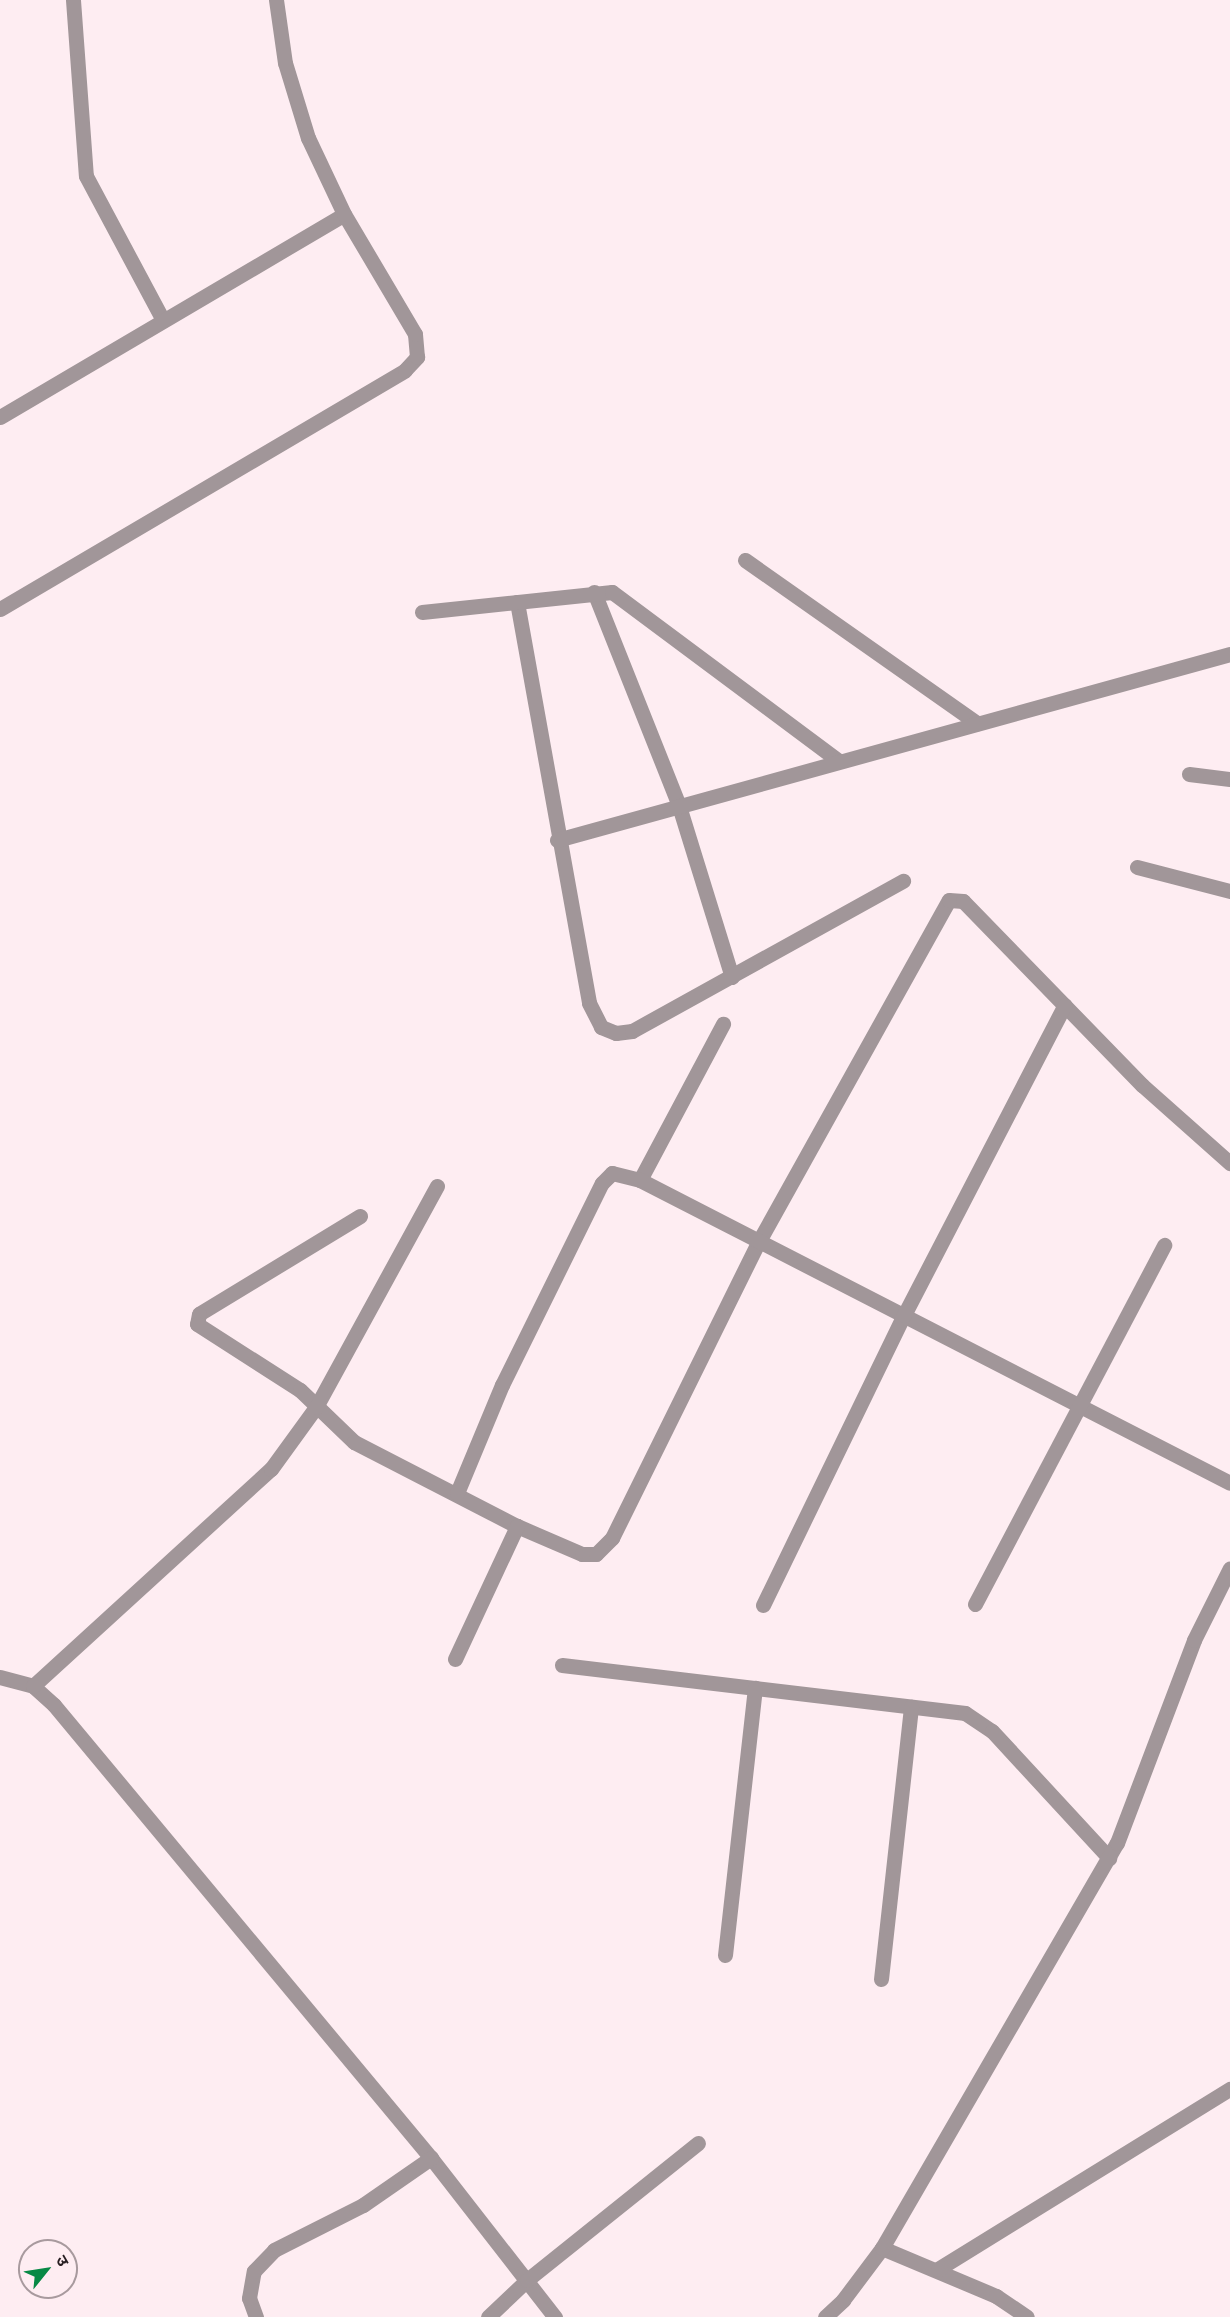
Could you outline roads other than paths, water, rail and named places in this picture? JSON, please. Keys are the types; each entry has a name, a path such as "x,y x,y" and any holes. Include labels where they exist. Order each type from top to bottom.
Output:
{"street":[{"path":"73,0 86,176 163,320"},
{"path":"0,609 405,370 417,357 415,334 344,214 308,138 285,63 276,0"},
{"path":"0,417 344,214"},
{"path":"745,560 977,723"},
{"path":"422,612 594,592 612,592 838,761"},
{"path":"594,592 679,806 732,977"},
{"path":"517,602 557,840 589,1003 601,1027 616,1034 632,1032 903,881"},
{"path":"557,840 1230,654"},
{"path":"1189,774 1230,779"},
{"path":"1137,867 1230,891"},
{"path":"360,1216 199,1314 196,1320 203,1331 300,1390 354,1442 457,1493 517,1526 582,1554 596,1554 604,1548 759,1241 949,900 963,901 1142,1085 1230,1163"},
{"path":"764,1605 904,1315 1065,1005"},
{"path":"640,1180 723,1024"},
{"path":"457,1493 502,1385 602,1183 612,1173 640,1180 1230,1483"},
{"path":"33,1686 271,1468 316,1407 437,1186"},
{"path":"975,1604 1164,1245"},
{"path":"455,1659 517,1526"},
{"path":"825,2317 843,2300 882,2248 1109,1858 1194,1640 1230,1568"},
{"path":"562,1665 965,1713 982,1722 1109,1858"},
{"path":"0,1677 33,1686 54,1705 431,2158 555,2317"},
{"path":"725,1955 755,1688"},
{"path":"881,1979 911,1707"},
{"path":"938,2269 1230,2089"},
{"path":"488,2317 527,2280 698,2143"},
{"path":"256,2317 249,2298 254,2271 274,2250 363,2205 431,2158"},
{"path":"882,2248 938,2269 996,2296 1027,2317"}]}
